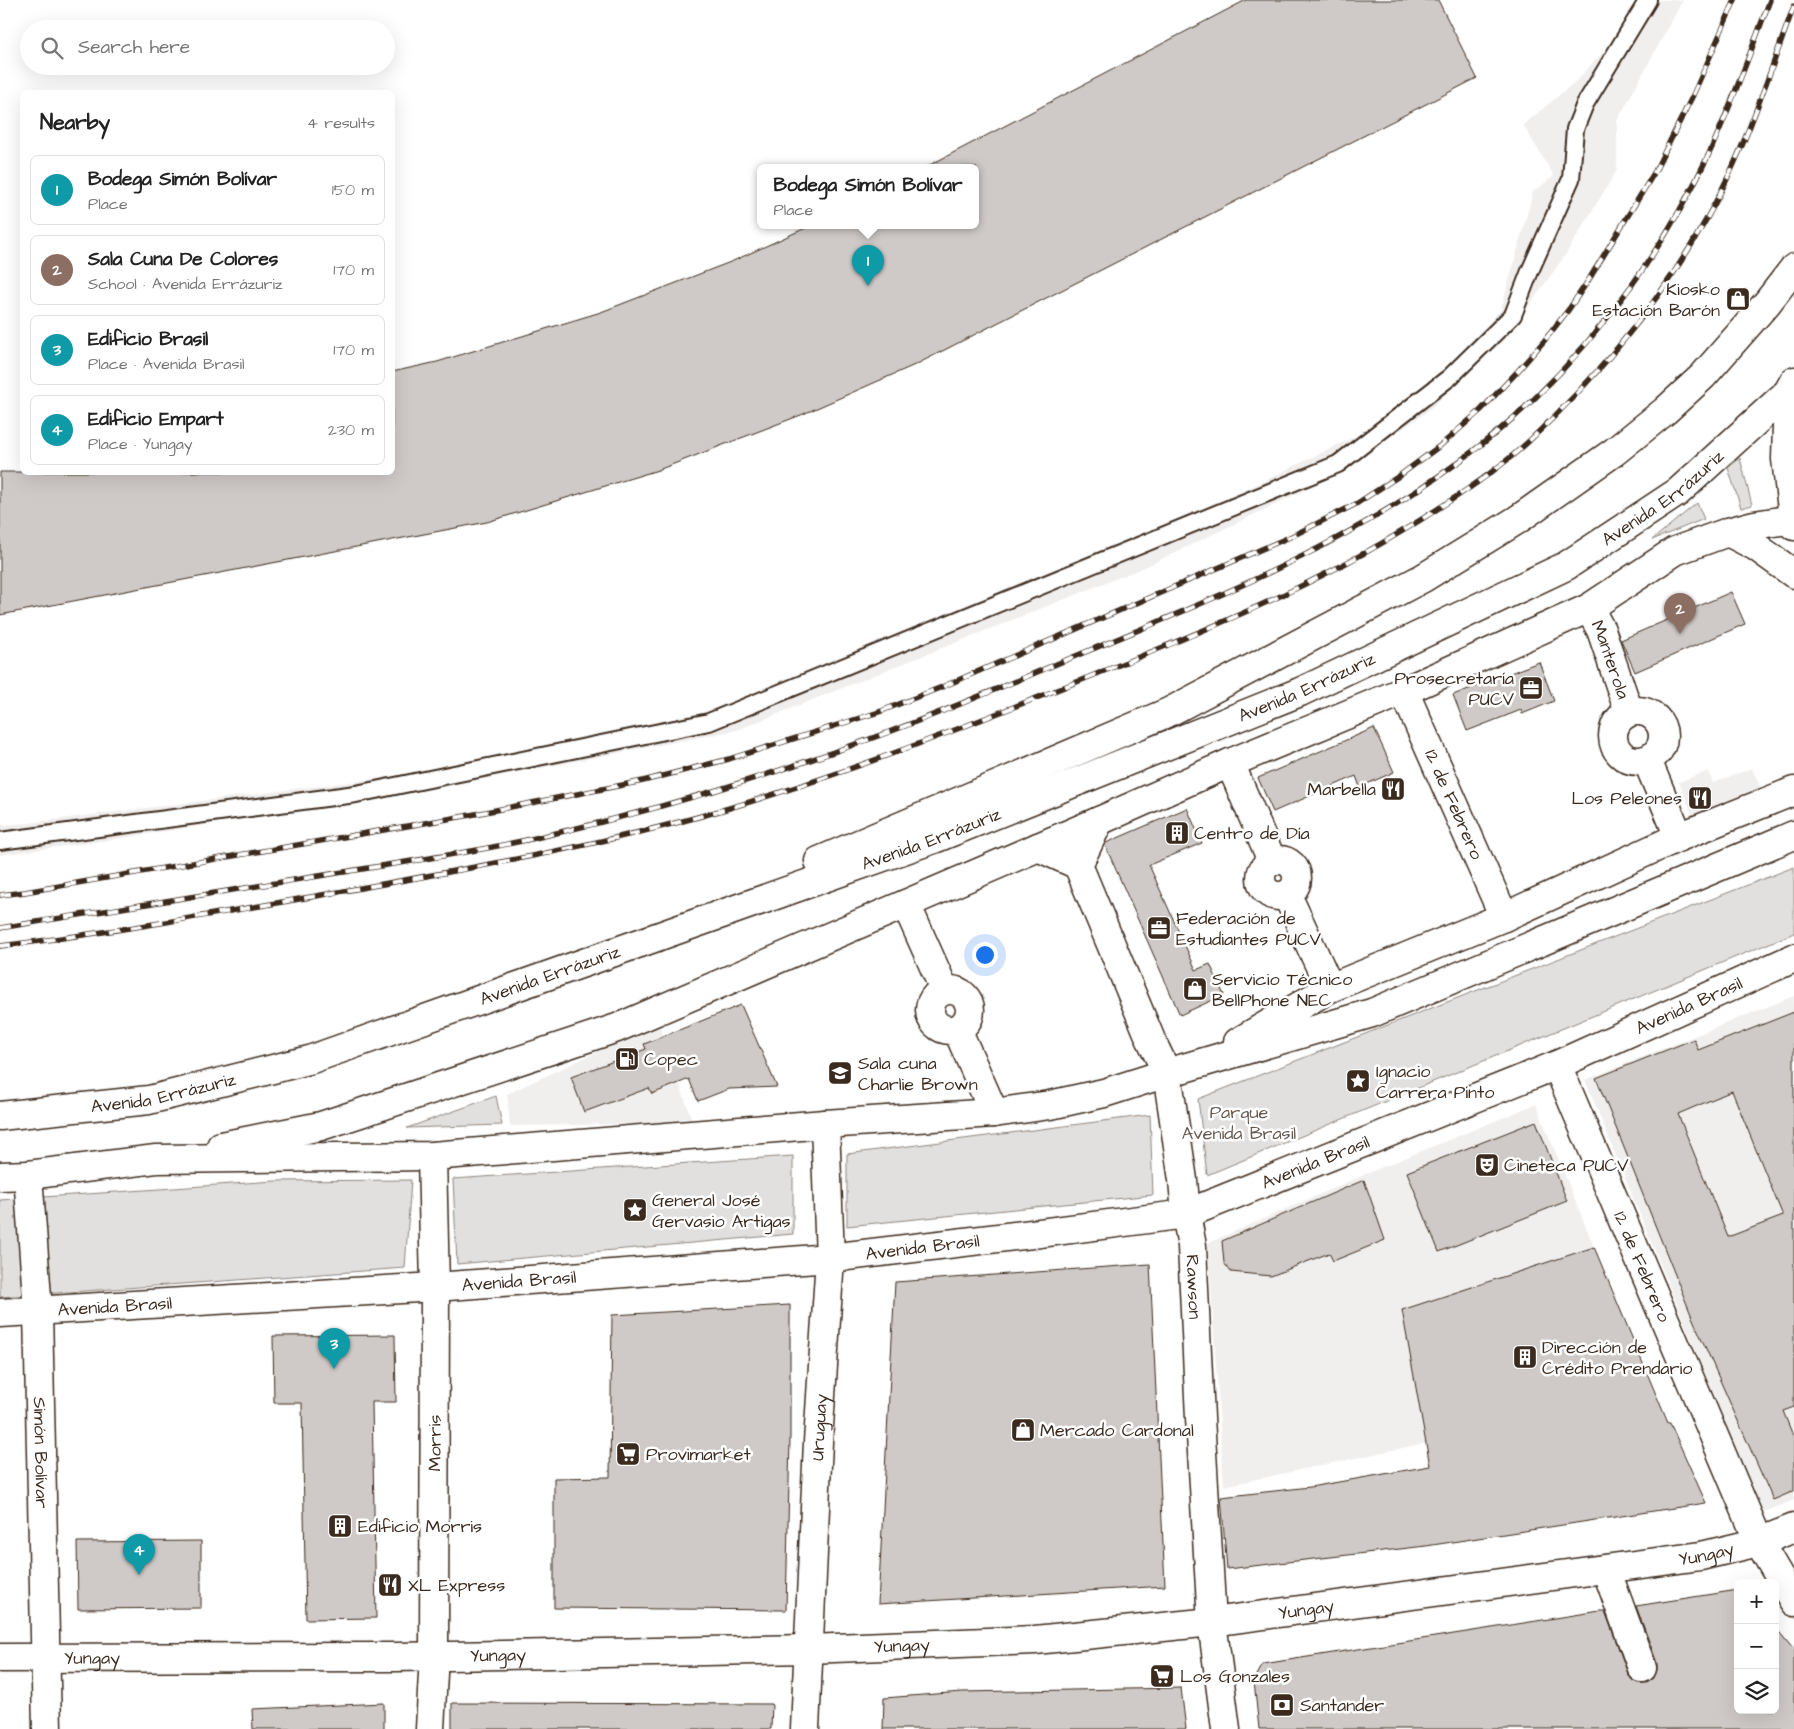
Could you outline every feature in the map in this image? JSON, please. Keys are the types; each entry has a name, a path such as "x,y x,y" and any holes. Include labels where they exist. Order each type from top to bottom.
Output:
{"street":[{"path":"584,962 1169,712 1422,578 1517,520 1614,452 1665,411 1703,376 1768,303 1794,268"},
{"path":"0,1176 28,1175 156,1159 321,1126 617,1028 1098,821 1230,762 1404,691 1589,608 1675,551 1754,525 1794,521 1786,460 1791,386"},
{"name":"Avenida Errázuriz","path":"0,1116 149,1100 309,1060 934,839 1309,688 1566,566 1678,492 1791,386"},
{"path":"1728,532 1755,546 1794,574"},
{"name":"Manterola","path":"1589,608 1601,630 1629,712"},
{"name":"12 de Febrero","path":"1404,691 1504,917"},
{"name":"Manterola","path":"1638,710 1647,712 1660,723 1663,740 1655,755 1647,760 1631,761 1624,757 1614,745 1613,729 1622,716 1629,712 1638,710"},
{"path":"1647,760 1679,837"},
{"path":"1230,762 1272,861 1267,864 1261,874 1262,886 1270,894 1276,896 1287,895 1330,988"},
{"path":"1202,1064 1330,988 1504,917 1679,837 1794,790"},
{"path":"1038,847 1078,865 1098,821"},
{"path":"156,1159 432,1156 994,1112 1050,1105 1104,1093 1372,1013 1794,835"},
{"name":"Rawson","path":"1078,865 1166,1073 1192,1246 1212,1622 1226,1729"},
{"path":"906,904 944,989 932,998 930,1017 938,1027 951,1031 957,1029 994,1112"},
{"name":"Avenida Brasil","path":"0,1313 435,1286 830,1258 1186,1214 1557,1066 1794,958"},
{"name":"12 de Febrero","path":"1557,1066 1760,1542 1794,1602"},
{"name":"Uruguay","path":"805,1729 818,1442 830,1258 825,1124"},
{"name":"Morris","path":"430,1729 434,1655 435,1286 432,1156"},
{"name":"Simón Bolívar","path":"28,1175 38,1311 47,1729"},
{"name":"Yungay","path":"0,1658 434,1655 809,1649 1036,1640 1212,1622 1701,1556 1760,1542 1794,1528"},
{"path":"1606,1569 1642,1668"}],"lane":[{"path":"0,841 356,794 709,722 1338,464 1450,377 1513,315 1571,178 1574,128 1585,104 1648,0"}],"shaded area":[{"path":"1644,0 1683,0 1617,121 1617,170 1566,254 1508,336 1429,410 1336,475 1145,567 737,730 417,792 0,855 0,825 29,823 396,776 705,712 1237,494 1356,436 1441,373 1501,310 1533,192 1554,176 1523,125 1574,83 1620,34"},
{"path":"1752,768 1762,791 1694,819 1679,782 1708,771 1713,783"},
{"path":"1794,996 1794,1500 1762,1513 1585,1080"},
{"name":"Copec","path":"659,1023 693,1123 510,1126 507,1094"},
{"path":"1536,1104 1594,1247 1402,1310 1426,1443 1224,1486 1208,1243 1373,1171"}],"green space":[{"path":"1740,458 1752,505 1741,508 1728,468"},
{"path":"1697,503 1704,519 1652,540"},
{"name":"Parque Avenida Brasil","path":"1794,867 1794,933 1207,1175 1198,1099"},
{"path":"496,1096 502,1125 407,1128"},
{"name":"Parque Avenida Brasil","path":"1150,1115 1153,1195 847,1226 847,1154"},
{"path":"793,1156 793,1234 457,1264 453,1179"},
{"path":"411,1180 405,1268 0,1297 0,1200 275,1181"}],"building":[{"path":"1246,0 1438,0 1477,78 917,364 801,415 658,470 487,522 0,615 0,472 20,472 20,475 395,475 395,371 437,362 601,312 733,261 803,229 979,229 979,164 932,164"},
{"path":"1731,592 1745,624 1635,672 1621,640"},
{"path":"1539,662 1554,701 1522,714 1521,710 1467,731 1453,695"},
{"path":"1374,728 1394,772 1360,787 1356,776 1273,812 1258,778"},
{"path":"1187,808 1202,843 1149,865 1196,970 1210,964 1224,995 1180,1015 1105,845"},
{"path":"741,1005 777,1087 729,1089 698,1101 689,1079 652,1094 649,1088 584,1112 571,1077 646,1049 644,1044"},
{"path":"1794,1012 1794,1407 1783,1411 1794,1438 1794,1491 1773,1500 1692,1317 1596,1078 1694,1039 1698,1050","holes":["1732,1091 1783,1216 1728,1237 1678,1114"]},
{"path":"1536,1121 1567,1201 1439,1252 1407,1172"},
{"path":"1364,1180 1385,1240 1333,1261 1329,1253 1271,1276 1231,1272 1224,1263 1222,1241"},
{"path":"1594,1247 1668,1423 1670,1423 1706,1503 1426,1546 1227,1569 1221,1497 1310,1487 1430,1466 1402,1310"},
{"name":"Mercado Cardonal","path":"1150,1264 1165,1586 878,1604 895,1282"},
{"path":"790,1305 790,1438 786,1610 554,1608 554,1478 610,1477 612,1315"},
{"path":"395,1335 396,1402 372,1402 376,1618 306,1619 302,1403 274,1403 273,1336"},
{"path":"201,1541 201,1608 78,1609 77,1542"},
{"path":"1734,1591 1734,1714 1779,1714 1779,1632 1794,1650 1794,1729 1259,1729 1254,1681 1263,1664 1600,1611 1605,1611 1628,1674 1632,1680 1639,1683 1647,1683 1654,1678 1657,1663 1636,1606"},
{"path":"1181,1688 1186,1729 883,1729 884,1698 962,1692"},
{"path":"384,1703 384,1729 253,1729 252,1709"},
{"path":"452,1703 772,1704 771,1729 452,1729"}],"railway":[{"path":"0,895 465,816 643,781 729,759 879,712 942,687 1292,536 1356,504 1399,476 1441,445 1481,410 1517,372 1569,309 1654,173 1693,95 1735,0"},
{"path":"0,928 490,848 588,826 718,790 804,762 943,711 1220,595 1332,541 1438,477 1488,439 1535,398 1586,344 1632,286 1653,255 1690,191 1724,119 1770,0"},
{"path":"0,946 186,919 460,870 590,844 719,811 869,762 1114,667 1241,614 1364,554 1464,491 1518,451 1587,383 1641,318 1688,250 1728,177 1763,92 1794,6"}],"place":[{"name":"Bodega Simón Bolívar","path":"868,286"},
{"name":"Kiosko Estación Barón","path":"1738,299"},
{"name":"Sala Cuna De Colores","path":"1680,634"},
{"name":"Prosecretaría PUCV","path":"1531,688"},
{"name":"Marbella","path":"1393,789"},
{"name":"Los Peleones","path":"1700,798"},
{"name":"Centro de Día","path":"1177,833"},
{"name":"Federación de Estudiantes PUCV","path":"1159,928"},
{"name":"Servicio Técnico BellPhone NEC","path":"1195,989"},
{"name":"Copec","path":"627,1059"},
{"name":"Sala cuna Charlie Brown","path":"840,1073"},
{"name":"Ignacio Carrera Pinto","path":"1358,1081"},
{"name":"Cineteca PUCV","path":"1487,1165"},
{"name":"General José Gervasio Artigas","path":"635,1210"},
{"name":"Dirección de Crédito Prendario","path":"1525,1357"},
{"name":"Edificio Brasil","path":"334,1369"},
{"name":"Mercado Cardonal","path":"1023,1430"},
{"name":"Provimarket","path":"628,1454"},
{"name":"Edificio Morris","path":"340,1526"},
{"name":"Edificio Empart","path":"139,1575"},
{"name":"XL Express","path":"390,1585"},
{"name":"Los Gonzales","path":"1162,1676"},
{"name":"Santander","path":"1282,1705"}]}
